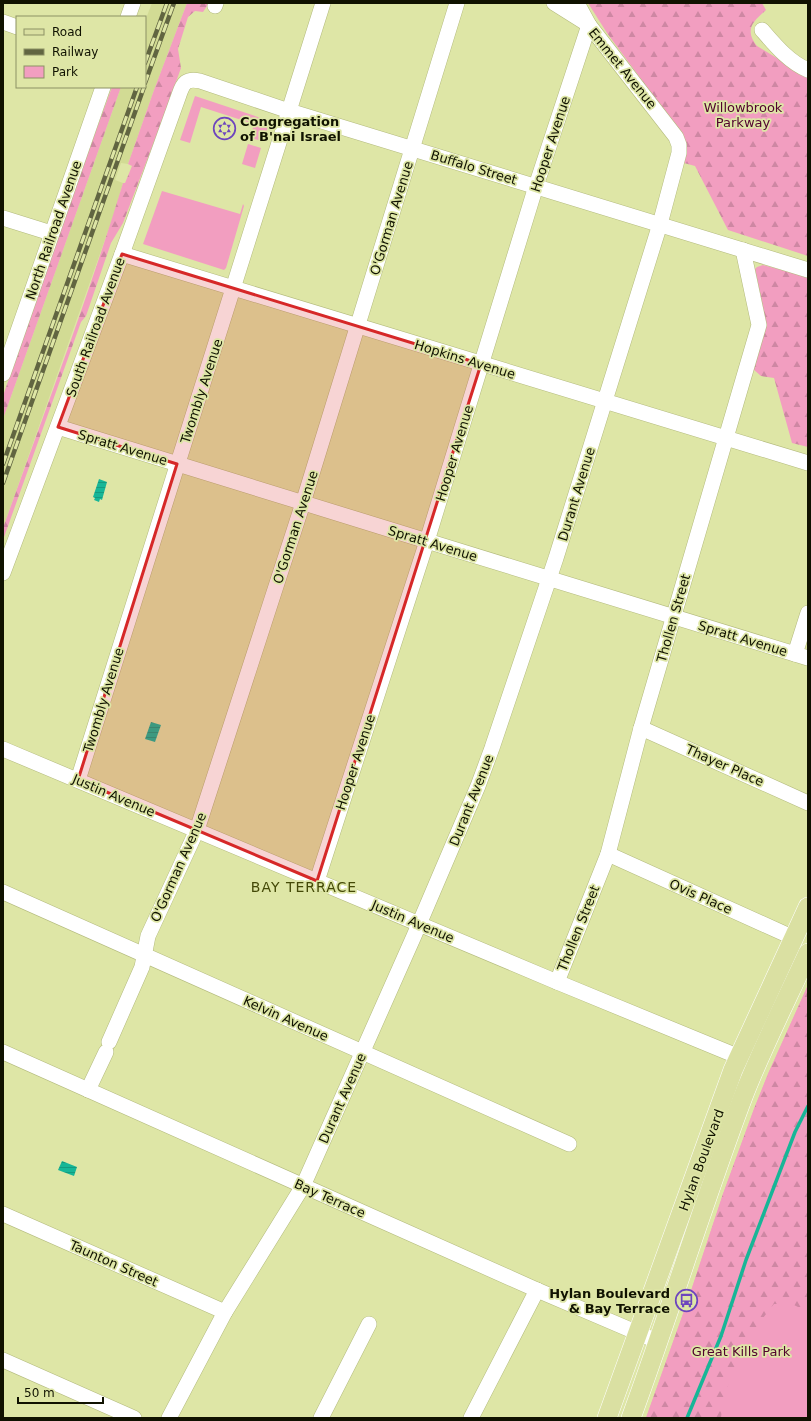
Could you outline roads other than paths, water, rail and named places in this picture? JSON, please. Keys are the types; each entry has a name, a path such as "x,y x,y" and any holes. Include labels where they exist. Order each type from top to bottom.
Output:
{"main road":[{"name":"Hylan Boulevard","path":"607,1418 725,1092 739,1057 808,907"},
{"name":"Hylan Boulevard","path":"631,1418 659,1342 743,1098 757,1064 808,954"}],"street":[{"path":"128,16 133,3"},
{"name":"Twombly Avenue","path":"78,780 323,3"},
{"name":"O'Gorman Avenue","path":"88,1090 142,968 148,936 197,830 303,503 457,3"},
{"name":"Emmet Avenue","path":"554,3 589,25 671,129 679,145"},
{"path":"577,3 589,25"},
{"path":"3,22 16,26"},
{"name":"Hooper Avenue","path":"317,881 427,541 536,186 589,25"},
{"path":"762,30 780,50 803,68 808,70"},
{"name":"Buffalo Street","path":"187,81 200,81 289,111 808,270"},
{"name":"South Railroad Avenue","path":"3,573 122,254 183,84 187,81"},
{"name":"North Railroad Avenue","path":"3,374 103,88"},
{"name":"Durant Avenue","path":"169,1418 225,1312 303,1186 419,924 478,786 549,579 660,224 679,153 679,145"},
{"path":"3,218 51,233"},
{"name":"Thollen Street","path":"557,982 608,854 641,728 759,325 743,250"},
{"name":"Hopkins Avenue","path":"122,254 481,364 727,437 808,463"},
{"name":"Spratt Avenue","path":"58,427 801,656"},
{"path":"801,656 808,612"},
{"name":"Thayer Place","path":"641,728 808,803"},
{"name":"Justin Avenue","path":"3,749 557,982 757,1064"},
{"name":"Ovis Place","path":"608,854 794,938"},
{"name":"Kelvin Avenue","path":"3,892 569,1144"},
{"name":"Bay Terrace","path":"3,1052 537,1290 637,1334 659,1342"},
{"name":"Taunton Street","path":"3,1214 225,1312"},
{"path":"471,1418 537,1290"},
{"path":"321,1418 369,1324"},
{"path":"3,1360 134,1418"}],"water":[{"path":"99,479 107,482 102,500 100,499 99,502 94,500 95,498 93,497"},
{"path":"151,722 161,725 155,742 145,739"},
{"path":"62,1161 77,1167 74,1176 58,1170"}],"waterway":[{"path":"687,1418 721,1336 746,1260 795,1132 808,1106"}],"railway":[{"path":"146,60 167,3"},
{"path":"146,80 174,3"},
{"path":"3,464 137,88"},
{"path":"3,483 144,88"}],"place":[{"name":"Congregation of B'nai Israel","path":"224,128"},
{"name":"Hylan Boulevard & Bay Terrace","path":"686,1300"}],"district":[{"name":"BAY TERRACE","path":"304,887"}],"park label":[{"name":"Willowbrook Parkway","path":"743,114"},
{"name":"Great Kills Park","path":"741,1351"}]}
